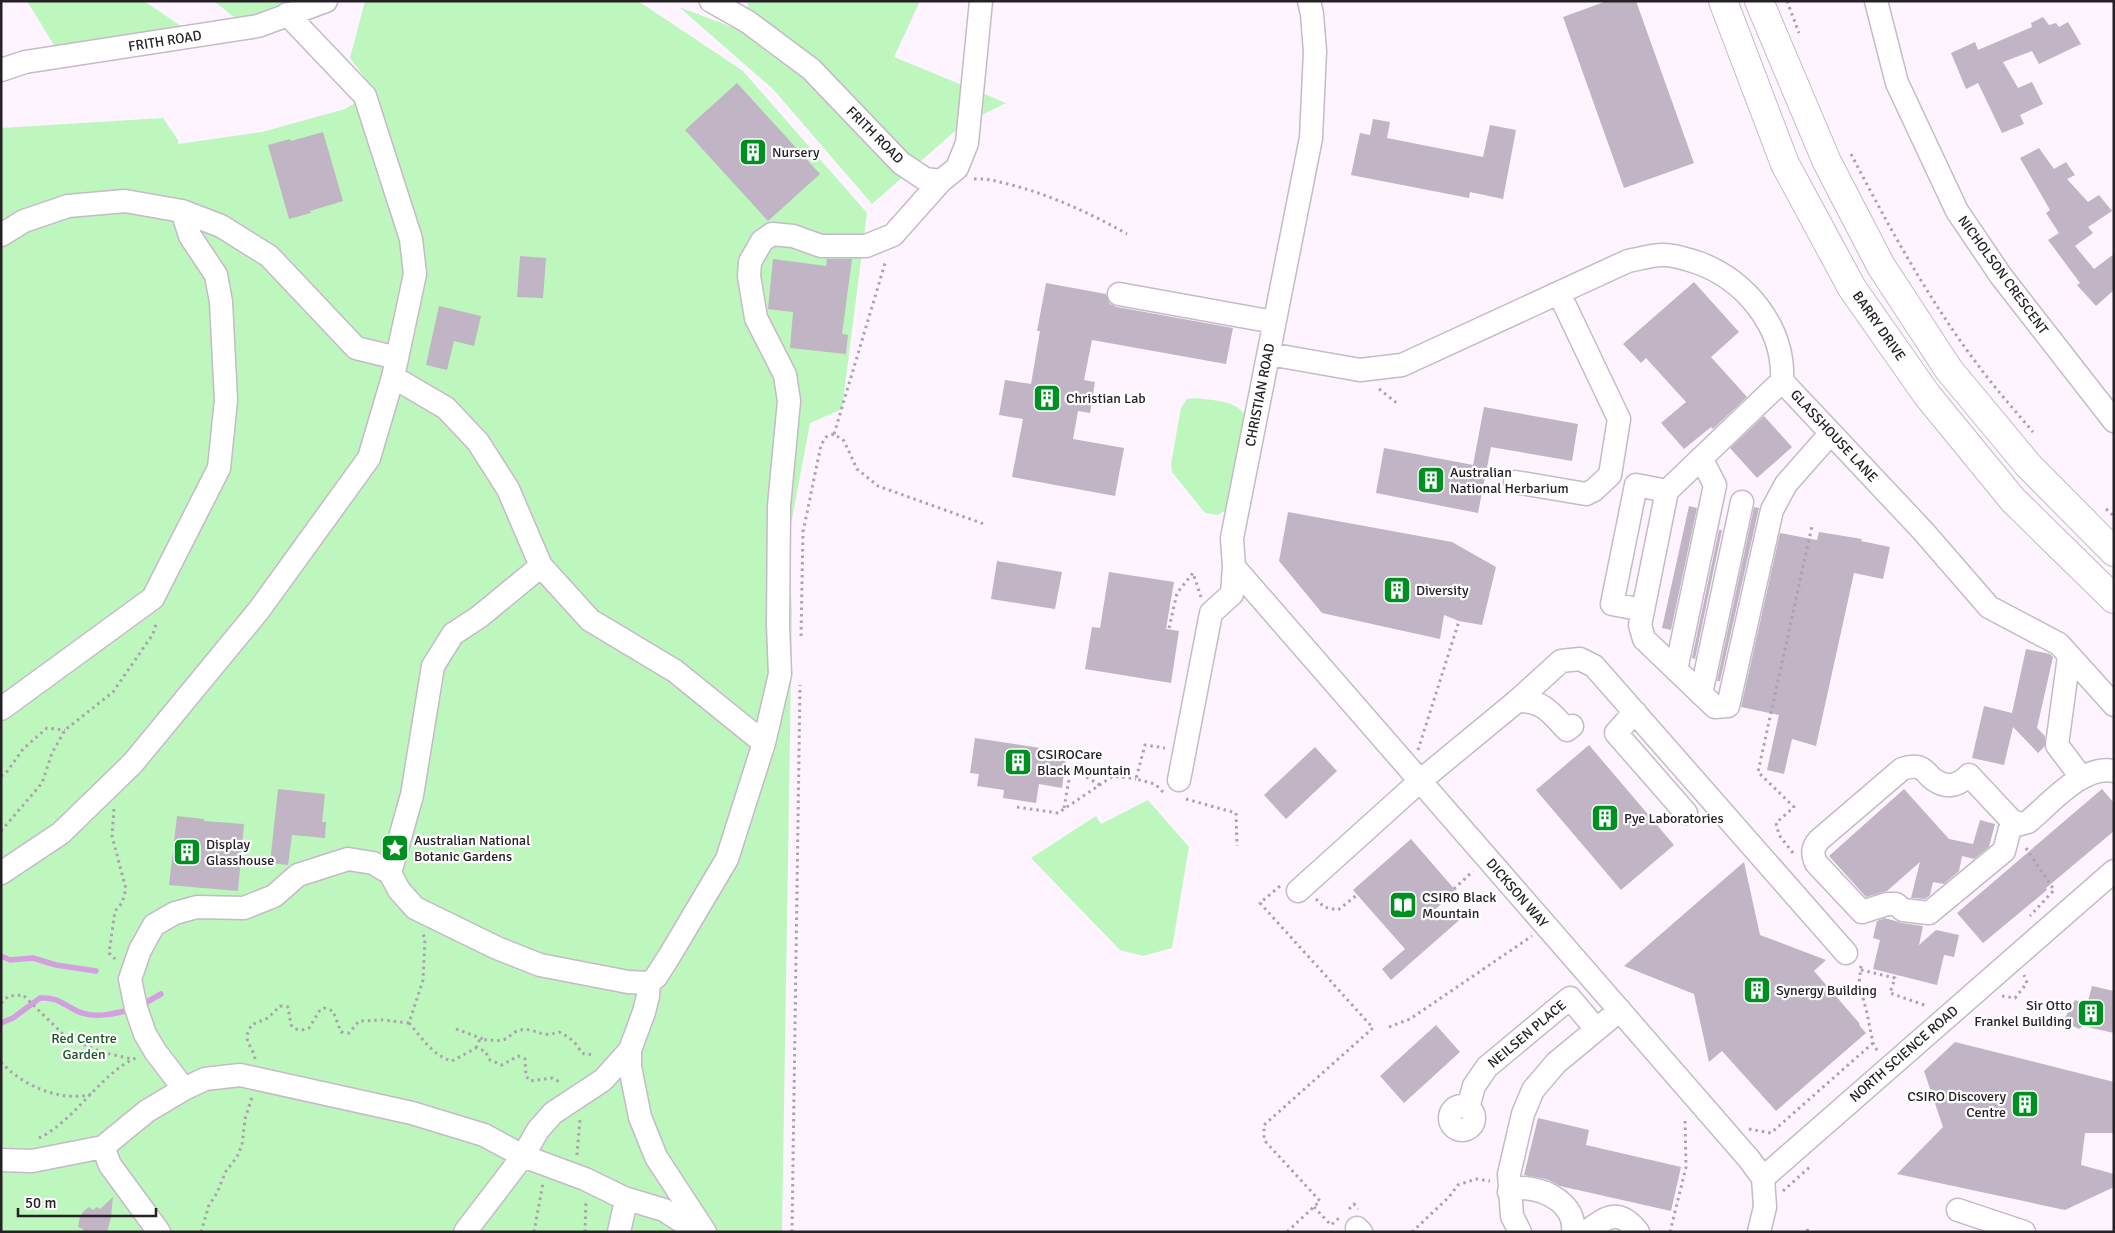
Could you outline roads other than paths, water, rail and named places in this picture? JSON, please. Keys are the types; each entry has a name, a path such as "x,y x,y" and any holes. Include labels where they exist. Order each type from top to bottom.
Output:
{"main road":[{"name":"BARRY DRIVE","path":"1723,1 1785,164 1852,288 1927,395 2013,500 2114,599"},
{"path":"1759,1 1827,162 1881,266 1950,370 2028,465 2114,552"}],"street":[{"name":"FRITH ROAD","path":"1,70 25,62 258,26 326,1"},
{"name":"FRITH ROAD","path":"711,1 748,22 811,69 901,163 925,178 941,181"},
{"path":"705,1232 656,1157 640,1117 630,1067 630,1050 644,1012 649,983 661,970 726,859 764,744 780,674 778,625 779,506 789,401 785,375 756,318 749,276 750,262 762,241 772,234 793,236 821,246 866,246 893,235 941,181 957,168 967,142 980,1"},
{"name":"CHRISTIAN ROAD","path":"1179,780 1212,614 1232,594 1234,568 1232,538 1311,138 1316,51 1309,1"},
{"name":"NICHOLSON CRESCENT","path":"1876,1 1897,83 1957,211 2001,276 2114,421"},
{"path":"1,873 61,833 133,763 259,610 369,458 395,368 415,274 412,239 365,96 287,14"},
{"path":"1,235 24,221 68,206 125,201 182,211 222,226 269,256 356,348 395,368 446,408 478,442 508,489 541,566 590,620 675,671 764,744"},
{"path":"1,709 153,598 219,468 226,400 221,302 216,275 190,236 182,211"},
{"name":"GLASSHOUSE LANE","path":"1268,354 1360,370 1402,365 1628,261 1663,254 1705,265 1742,289 1768,323 1778,342 1783,364 1782,381 1923,531 1989,607 2055,641 2114,705"},
{"path":"1515,482 1586,494 1594,490 1610,474 1619,418 1560,293"},
{"path":"1120,294 1274,322"},
{"path":"1782,381 1667,491 1640,624 1644,640 1715,707 1728,706 1772,510 1786,484 1831,432"},
{"path":"1676,670 1715,485 1701,458"},
{"path":"1643,610 1612,604 1636,485 1667,491"},
{"path":"1701,694 1742,502"},
{"path":"390,873 412,795 433,666 453,634 479,617 541,566"},
{"name":"DICKSON WAY","path":"1234,568 1743,1152 1762,1178 1766,1207 1759,1232"},
{"path":"2069,656 2057,746 2081,777"},
{"path":"1290,888 1517,701 1561,661 1580,659 1594,666 1854,957"},
{"path":"1517,701 1537,702 1545,707 1568,730 1572,726"},
{"path":"1635,712 1616,733 1686,813"},
{"path":"2016,822 2004,851 1930,914 1903,910 1896,904 1887,904 1862,912 1816,863 1812,854 1814,846 1819,840 1902,769 1921,768 1934,780 1950,786 1960,784 1969,776 2016,822 2028,822 2081,777 2096,770 2114,771"},
{"path":"184,1089 155,1051 145,1034 136,1008 130,979 140,950 154,925 175,913 197,907 244,908 274,896 298,875 348,859 374,863 390,873 399,890 415,908 498,948 540,964 628,982 649,983"},
{"name":"NORTH SCIENCE ROAD","path":"1762,1178 2114,871"},
{"name":"NEILSEN PLACE","path":"1468,1108 1474,1086 1487,1068 1570,998 1596,1030"},
{"path":"1520,1232 1512,1216 1509,1188 1523,1114 1533,1090 1556,1063 1620,1010"},
{"path":"465,1232 522,1156 538,1130 553,1113 603,1080 630,1050"},
{"path":"1,1160 32,1161 103,1146 147,1111 184,1089 205,1079 240,1075 412,1113 484,1135 522,1156 582,1178 624,1198 664,1210 698,1232"},
{"path":"103,1146 110,1165 159,1232"},
{"path":"1509,1188 1523,1188 1539,1192 1562,1202 1570,1212 1574,1224 1573,1232"},
{"path":"619,1232 625,1205 624,1198"},
{"path":"1958,1210 2024,1232"},
{"path":"1586,1232 1605,1218 1619,1216 1632,1224 1638,1232"}],"waterway":[{"path":"1,956 10,960 33,958 56,965 96,971"},
{"path":"140,1006 161,994"},
{"path":"1,1023 13,1018 40,998 56,1000 77,1011 90,1015 112,1014 132,1009"}],"place":[{"name":"Nursery","path":"753,152"},
{"name":"Christian Lab","path":"1047,398"},
{"name":"Australian National Herbarium","path":"1431,480"},
{"name":"Diversity","path":"1397,590"},
{"name":"CSIROCare Black Mountain","path":"1018,762"},
{"name":"Pye Laboratories","path":"1605,818"},
{"name":"Australian National Botanic Gardens","path":"395,848"},
{"name":"Display Glasshouse","path":"187,852"},
{"name":"CSIRO Black Mountain","path":"1403,905"},
{"name":"Synergy Building","path":"1757,990"},
{"name":"Sir Otto Frankel Building","path":"2091,1013"},
{"name":"CSIRO Discovery Centre","path":"2025,1104"}],"park label":[{"name":"Red Centre Garden","path":"84,1046"}]}
